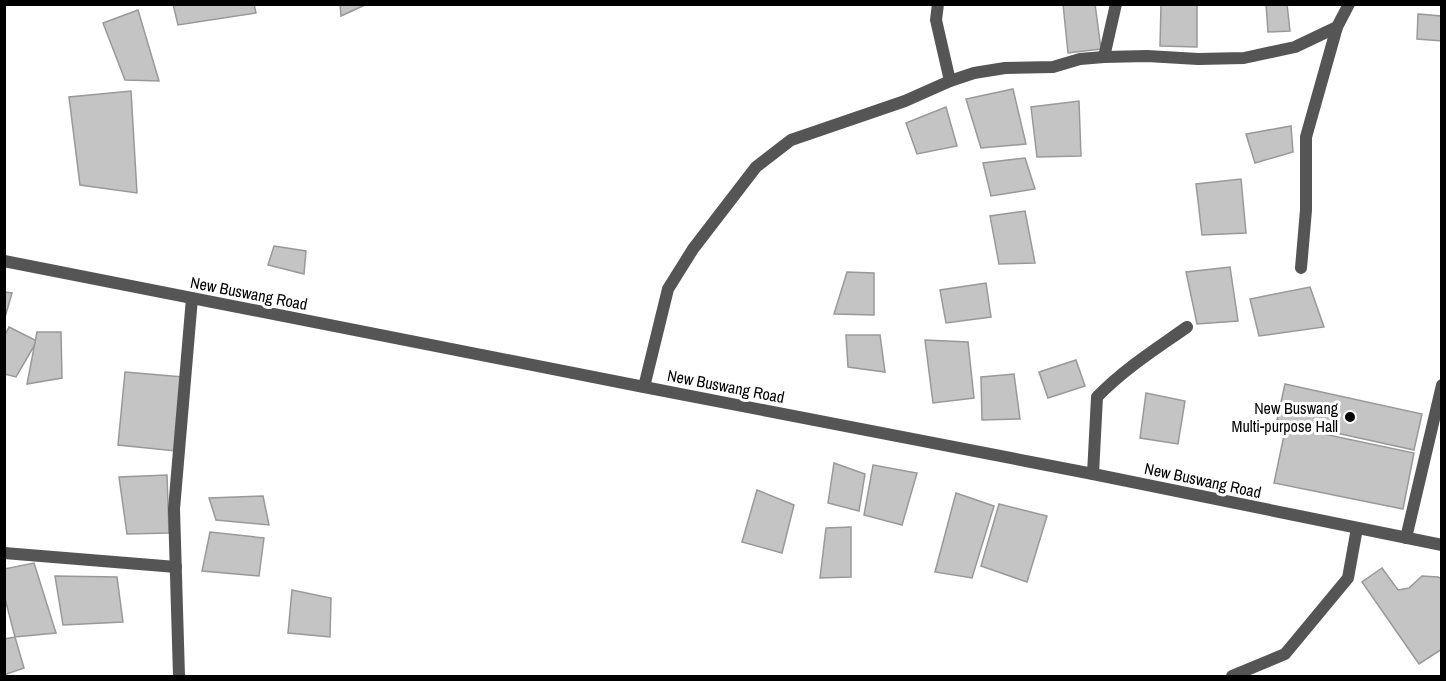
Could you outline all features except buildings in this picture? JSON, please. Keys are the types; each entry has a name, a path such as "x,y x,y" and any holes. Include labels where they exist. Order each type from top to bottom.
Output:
{"street":[{"path":"938,4 936,20 950,81"},
{"path":"1104,57 1116,4"},
{"path":"1301,268 1306,210 1306,137 1337,27 1349,4"},
{"path":"644,387 668,289 693,249 756,167 791,140 904,101 974,73 1005,68 1053,67 1080,59 1104,57 1244,58 1295,47 1337,27"},
{"name":"New Buswang Road","path":"4,261 1093,474 1442,545"},
{"path":"179,676 174,509 192,298"},
{"path":"1093,474 1097,397 1132,365 1187,327"},
{"path":"1406,538 1442,385"},
{"path":"1232,676 1285,654 1348,578 1357,528"},
{"path":"4,553 176,567"}],"place":[{"name":"New Buswang Multi-purpose Hall","path":"1350,417"}]}
